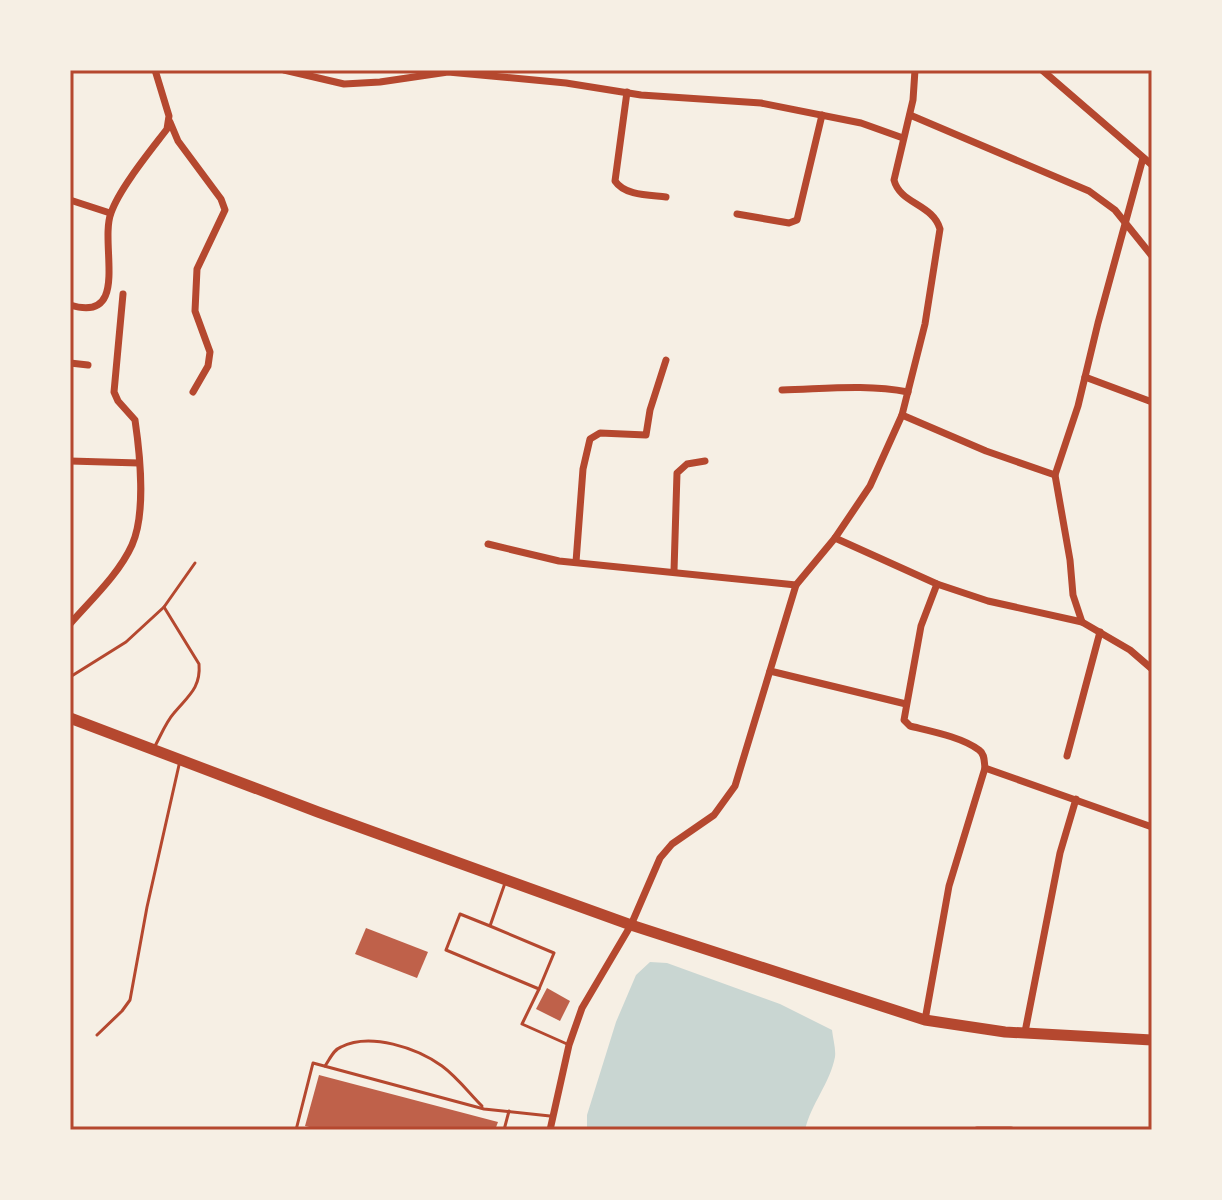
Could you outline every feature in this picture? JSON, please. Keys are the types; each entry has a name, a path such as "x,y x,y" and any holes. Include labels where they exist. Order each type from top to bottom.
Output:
{"main road":[{"path":"70,718 631,925 925,1020 1005,1032 1152,1040"}],"street":[{"path":"155,70 178,141 221,199 225,210 200,257 197,269 195,311 210,352 208,366 193,392"},
{"path":"284,70 344,84 380,82 414,72 457,72 627,92 761,103 861,123 903,138"},
{"path":"550,1130 569,1045 582,1008 631,925 660,858 672,844 714,815 735,786 796,585 835,538 870,486 902,415 928,310 940,229 934,216 902,195 895,185 895,172 910,115 915,70"},
{"path":"1042,70 1152,165"},
{"path":"627,92 615,181 627,191 666,197"},
{"path":"737,214 789,223 797,220 822,115"},
{"path":"910,115 1089,191 1108,203 1152,256"},
{"path":"70,305 92,309 106,296 109,284 107,237 110,213 170,122"},
{"path":"1082,622 1073,595 1055,475 1078,406 1124,220 1143,158"},
{"path":"70,200 110,213"},
{"path":"70,624 132,545 139,513 135,420 114,392 123,294"},
{"path":"576,562 583,469 590,439 600,433 646,435 650,410 666,360"},
{"path":"70,363 88,365"},
{"path":"1085,377 1152,402"},
{"path":"782,390 849,386 908,392"},
{"path":"902,415 986,451 1055,475"},
{"path":"70,461 139,463"},
{"path":"674,571 677,473 687,464 705,461"},
{"path":"835,538 937,584 988,601 1082,622 1130,650 1152,669"},
{"path":"488,544 559,561 796,585"},
{"path":"925,1020 949,886 985,768 984,755 979,750 907,725 903,717 921,626 937,584"},
{"path":"1067,756 1100,632"},
{"path":"770,671 906,704"},
{"path":"985,768 1152,827"},
{"path":"1025,1032 1060,853 1076,799"},
{"path":"977,1130 1011,1130"}],"lane":[{"path":"70,677 126,642 164,607 195,563"},
{"path":"153,749 172,714 198,687 200,674 199,664 164,607"},
{"path":"97,1035 130,1000 180,760"},
{"path":"490,926 507,880"},
{"path":"539,989 446,950 460,914 554,953 539,989 522,1024 569,1045"},
{"path":"325,1066 342,1046 358,1042 383,1043 412,1051 441,1065 484,1109"},
{"path":"296,1130 313,1063 484,1109 553,1117"},
{"path":"504,1130 509,1111"}],"shaded area":[{"path":"650,962 667,963 780,1004 832,1030 833,1067 805,1130 587,1130 587,1115 616,1022 636,975"}],"building":[{"path":"366,928 428,952 417,978 355,954"},
{"path":"547,988 570,1001 560,1021 536,1009"},
{"path":"319,1075 498,1122 495,1130 322,1130 305,1126"}]}
